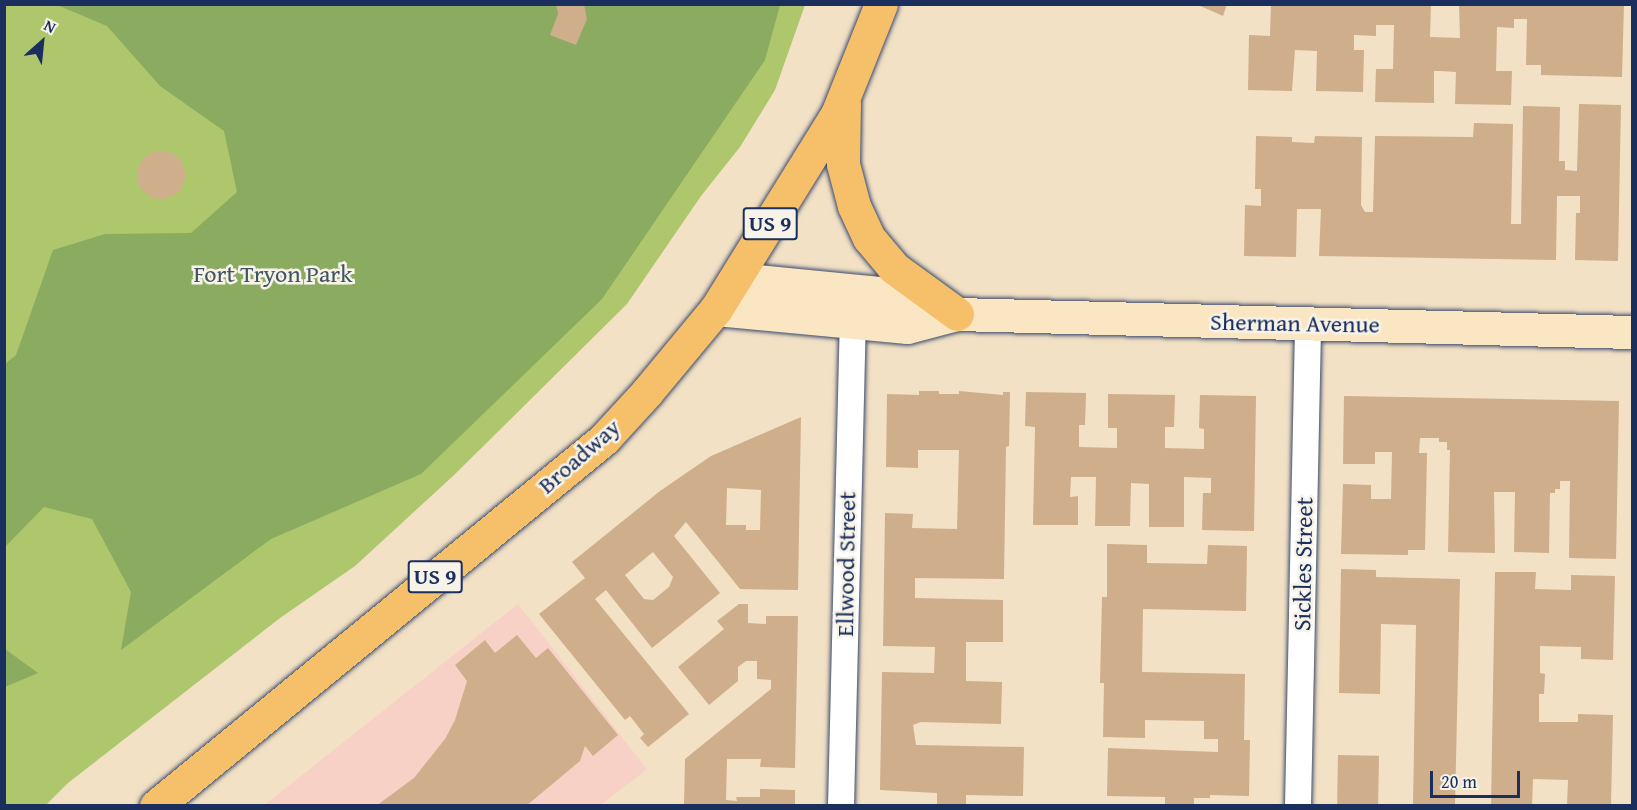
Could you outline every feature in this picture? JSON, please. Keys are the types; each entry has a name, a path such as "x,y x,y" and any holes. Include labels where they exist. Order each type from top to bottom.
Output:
{"main road":[{"name":"Broadway","path":"156,806 604,439 716,309 736,279 844,100 881,4"},
{"path":"844,100 843,164 854,206 869,238 894,268 957,314"},
{"name":"Sherman Avenue","path":"736,279 899,295 957,314"},
{"name":"Sherman Avenue","path":"716,309 907,327 957,314 1632,332"}],"street":[{"name":"Ellwood Street","path":"841,806 853,323"},
{"name":"Sickles Street","path":"1298,806 1308,323"}],"shaded area":[{"path":"518,604 647,769 601,805 263,806"}],"green space":[{"name":"Fort Tryon Park","path":"5,5 805,5 775,90 740,147 701,196 627,304 453,476 355,566 280,618 68,783 46,805 5,806"},
{"name":"Fort Tryon Park","path":"57,5 780,5 765,60 602,299 421,474 271,539 121,650 131,592 92,519 44,507 5,547 5,364 16,355 53,250 105,234 191,233 237,192 224,131 160,86 107,26"},
{"path":"5,649 38,673 5,687"}],"building":[{"path":"556,4 584,4 587,19 576,45 550,35 558,14"},
{"path":"1196,4 1227,4 1223,16"},
{"path":"1271,4 1431,4 1430,37 1460,38 1459,4 1624,4 1622,77 1541,75 1541,65 1526,65 1527,19 1514,19 1514,28 1497,27 1496,71 1512,71 1511,105 1455,104 1456,72 1440,71 1434,71 1434,103 1375,102 1376,69 1393,69 1394,25 1376,25 1376,36 1354,35 1354,50 1364,50 1363,92 1316,91 1317,51 1295,50 1292,91 1248,90 1249,35 1270,36"},
{"path":"1579,104 1621,105 1618,261 1575,260 1576,213 1580,213 1580,196 1557,196 1556,260 1319,256 1321,209 1297,209 1296,257 1244,256 1245,205 1261,206 1261,189 1255,189 1256,136 1292,137 1292,142 1314,143 1315,136 1362,137 1361,205 1365,212 1373,212 1375,136 1473,137 1474,123 1513,124 1511,224 1521,224 1523,106 1560,107 1559,161 1565,161 1565,170 1577,171"},
{"path":"156,151 166,151 181,161 185,175 184,184 175,195 166,199 156,199 141,189 137,180 137,170 147,155"},
{"path":"919,391 939,391 939,394 959,394 959,391 1003,395 1003,392 1010,392 1009,446 1006,447 1004,579 915,578 915,598 1003,600 1003,642 966,642 966,681 1002,682 1001,724 921,722 913,725 916,745 1024,747 1023,796 966,795 966,806 937,806 937,793 880,790 882,672 934,673 935,647 883,646 885,513 913,514 912,528 957,529 959,450 918,450 918,468 886,467 887,394 919,395"},
{"path":"1026,392 1086,393 1085,425 1079,425 1079,447 1117,448 1117,428 1108,428 1108,394 1175,395 1174,427 1165,427 1165,448 1204,449 1204,429 1199,428 1200,395 1256,396 1254,531 1202,530 1203,493 1211,493 1211,478 1184,477 1184,527 1149,527 1149,484 1131,483 1130,526 1095,526 1096,477 1071,477 1070,497 1078,496 1078,525 1033,525 1035,427 1025,426"},
{"path":"1344,396 1619,401 1616,559 1569,558 1570,481 1560,481 1560,489 1555,489 1555,493 1550,493 1549,553 1514,552 1515,492 1494,492 1495,553 1448,552 1450,450 1447,450 1447,442 1439,442 1439,438 1420,438 1419,453 1427,453 1425,550 1408,550 1408,555 1341,554 1343,484 1371,485 1371,499 1391,499 1392,452 1375,452 1375,464 1343,464"},
{"path":"801,417 798,590 740,589 686,522 674,536 720,593 652,648 606,590 595,599 689,714 648,747 640,738 644,734 630,716 625,720 539,614 585,578 572,562 660,491 711,456","holes":["727,488 761,490 760,530 746,530 746,525 726,525","653,552 673,577 669,587 653,600 644,599 625,575"]},
{"path":"1107,544 1147,545 1147,563 1207,564 1208,545 1247,546 1246,611 1143,609 1142,672 1245,674 1244,740 1250,740 1249,796 1210,795 1210,798 1194,798 1194,806 1165,806 1165,797 1107,796 1108,748 1218,752 1218,739 1204,739 1204,721 1145,720 1145,738 1103,737 1104,683 1100,683 1102,597 1107,597"},
{"path":"1341,569 1376,570 1376,577 1460,579 1455,806 1413,806 1416,625 1381,624 1380,694 1339,693"},
{"path":"1495,572 1536,572 1535,589 1571,590 1571,575 1615,576 1613,660 1581,659 1581,647 1540,646 1540,673 1545,674 1544,694 1539,694 1539,722 1578,722 1578,714 1613,715 1611,806 1567,806 1568,780 1533,779 1532,806 1491,806"},
{"path":"739,604 748,604 748,623 766,624 766,616 798,616 795,768 760,767 761,759 727,759 726,800 737,801 736,797 760,797 760,789 795,790 795,806 684,806 685,759 771,689 771,680 757,679 757,661 746,661 738,667 738,681 709,705 678,667 724,629 717,621"},
{"path":"517,635 536,658 548,648 618,735 593,756 585,746 580,761 526,806 376,806 414,778 445,739 455,720 467,681 455,665 485,640 495,653"},
{"path":"1338,755 1379,756 1378,806 1337,806"}]}
